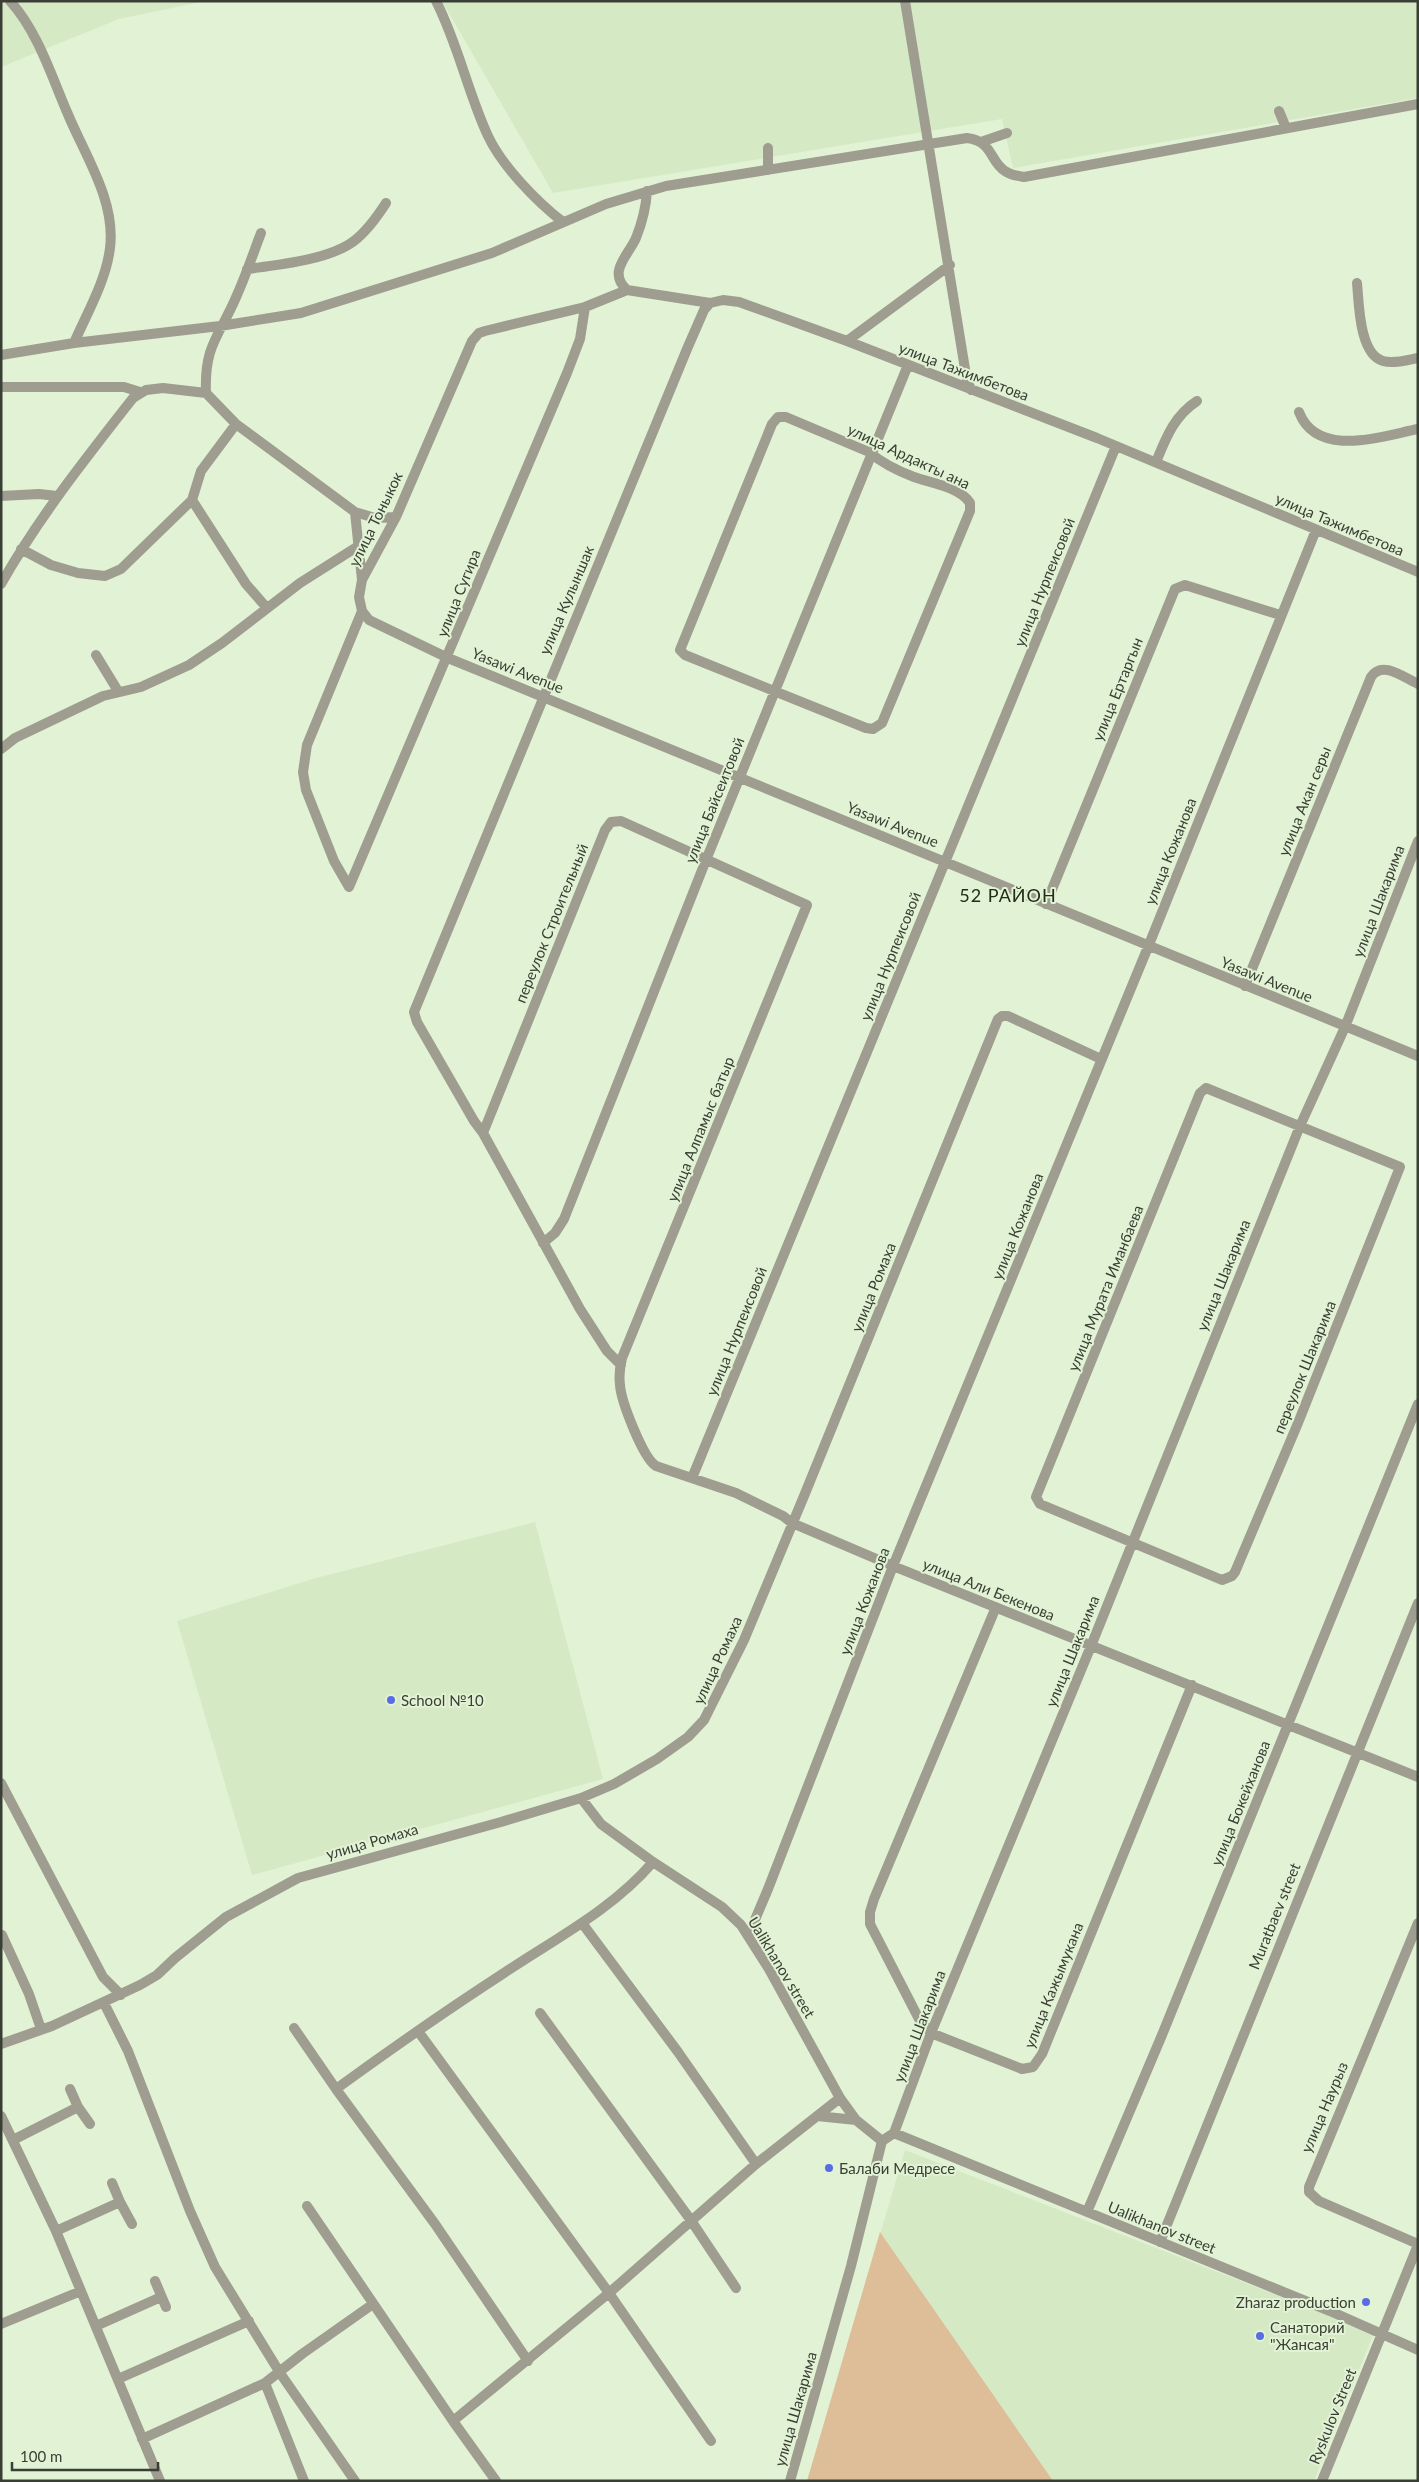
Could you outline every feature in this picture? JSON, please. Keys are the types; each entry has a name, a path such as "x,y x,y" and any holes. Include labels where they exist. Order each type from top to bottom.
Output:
{"street":[{"path":"10,1 42,52 97,178 110,229 110,247 106,269 74,343"},
{"path":"436,1 489,138 511,170 547,210 563,222"},
{"path":"905,1 950,265 966,375 971,390"},
{"path":"1,355 74,343 277,318 327,305 382,286 492,253 606,204 647,191 967,138 981,142 1004,171 1024,177 1418,104"},
{"path":"1279,111 1286,128"},
{"path":"981,142 1007,132"},
{"path":"768,148 768,170"},
{"path":"585,307 627,290 620,283 618,276 619,266 635,240 642,222 647,191"},
{"path":"247,269 305,259 335,251 353,242 372,223 386,203"},
{"path":"206,393 207,364 211,345 237,297 261,233"},
{"path":"847,341 950,265"},
{"path":"1357,283 1364,336 1371,352 1383,361 1399,362 1418,358"},
{"name":"улица Тажимбетова","path":"627,290 710,303 723,300 746,304 847,341 1116,446 1418,572"},
{"name":"улица Кулыншак","path":"483,1133 414,1012 686,349 704,310 710,303"},
{"name":"улица Тоныкок","path":"349,887 334,861 306,790 303,772 307,745 362,611 359,604 362,580 396,517 472,341 479,333 485,330 585,307"},
{"name":"улица Сугира","path":"349,887 448,658 567,373 580,339 585,307"},
{"name":"улица Байсеитовой","path":"543,1243 555,1233 564,1219 706,860 908,365"},
{"path":"1,387 124,386 140,392 168,388 206,393 236,424 355,512 374,518 396,517"},
{"path":"1,584 21,549 57,496 133,398 140,392"},
{"path":"1156,462 1169,431 1188,407 1197,401"},
{"path":"1299,412 1302,420 1318,435 1341,442 1418,429"},
{"name":"улица Ардакты ана","path":"778,417 786,417 872,455 876,459 913,476 963,495 970,503 970,511 931,606 878,726 870,729 866,728 774,692 685,655 680,650 772,424 778,417"},
{"path":"21,549 51,565 78,574 105,576 121,569 192,500 201,471 236,424"},
{"name":"улица Нурпеисовой","path":"692,1478 1116,446"},
{"path":"1,496 39,494 57,496"},
{"path":"192,500 246,584 266,607"},
{"path":"355,512 360,545 362,580"},
{"name":"улица Кожанова","path":"749,1934 893,1566 1148,947 1280,615 1316,530"},
{"path":"1,749 15,738 103,696 147,684 189,665 222,643 266,607 300,583 360,545"},
{"name":"улица Ертаргын","path":"1046,904 1175,589 1185,585 1280,615"},
{"name":"Yasawi Avenue","path":"362,611 369,620 448,658 1148,947 1418,1056"},
{"path":"96,655 118,691"},
{"name":"улица Акан серы","path":"1246,986 1371,678 1377,670 1384,668 1418,684"},
{"name":"переулок Строительный","path":"483,1133 608,825 618,819 706,860"},
{"name":"улица Шакарима","path":"894,2132 931,2033 1091,1646 1300,1126 1345,1027 1418,841"},
{"name":"улица Алпамыс батыр","path":"621,1365 806,905 706,860"},
{"name":"улица Ромаха","path":"1,2044 104,2003 157,1975 174,1958 226,1917 298,1878 581,1798 614,1784 657,1759 688,1737 704,1720 744,1640 998,1019 1002,1016 1008,1016 1101,1059"},
{"name":"улица Мурата Иманбаева","path":"1132,1541 1040,1504 1036,1497 1044,1476 1202,1090 1212,1088 1300,1126"},
{"name":"переулок Шакарима","path":"1132,1541 1222,1580 1232,1576 1298,1423 1400,1167 1300,1126"},
{"path":"483,1133 580,1310 607,1351 621,1365"},
{"name":"улица Али Бекенова","path":"621,1365 620,1386 636,1435 648,1459 656,1466 718,1486 756,1502 792,1523 893,1566 1418,1777"},
{"name":"улица Бокейханова","path":"1088,2212 1418,1404"},
{"name":"Muratbaev street","path":"1160,2242 1418,1603"},
{"path":"931,2033 919,2019 870,1924 870,1912 996,1607"},
{"name":"улица Кажымукана","path":"931,2033 1022,2069 1029,2069 1035,2065 1192,1685"},
{"path":"1,1783 103,1977 120,1995"},
{"name":"Ualikhanov street","path":"581,1798 601,1824 653,1862 722,1906 749,1934 840,2098 856,2120 882,2141"},
{"path":"336,2089 418,2031 582,1923 620,1894 653,1862"},
{"path":"582,1923 678,2052 756,2164"},
{"name":"улица Наурыз","path":"1418,1923 1309,2187 1310,2192 1319,2201 1418,2245"},
{"path":"2,1935 29,1994 41,2029"},
{"path":"104,2003 134,2067 215,2267 280,2373 355,2481"},
{"path":"540,2013 690,2219 736,2288"},
{"path":"294,2028 336,2089 435,2224 528,2361"},
{"path":"418,2031 609,2293 711,2441"},
{"path":"70,2089 78,2107 90,2124"},
{"path":"453,2421 609,2293 690,2219 840,2098"},
{"path":"13,2140 78,2107"},
{"path":"1,2116 56,2231 160,2481"},
{"path":"817,2116 856,2120"},
{"path":"882,2141 894,2132"},
{"name":"Ualikhanov street","path":"894,2132 1418,2350"},
{"name":"улица Шакарима","path":"790,2481 851,2266 882,2141"},
{"path":"112,2183 132,2224"},
{"path":"56,2231 120,2202"},
{"path":"307,2206 496,2481"},
{"path":"1380,2334 1418,2245"},
{"path":"96,2326 163,2302 155,2280"},
{"path":"1,2324 81,2291"},
{"path":"142,2439 265,2383 280,2373 289,2363 373,2304"},
{"path":"118,2379 249,2321"},
{"name":"Ryskulov Street","path":"1322,2481 1380,2334"},
{"path":"265,2383 304,2481"}],"shaded area":[{"path":"1,1 206,1 119,19 1,67"},
{"path":"442,1 1418,1 1418,98 1013,168 1002,119 553,193"},
{"name":"School №10","path":"535,1522 603,1779 252,1875 177,1621 316,1578"},
{"path":"905,2150 1374,2333 1314,2481 807,2481"},
{"path":"880,2232 1053,2481 807,2481"}],"place":[{"name":"School №10","path":"391,1700"},
{"name":"Балаби Медресе","path":"829,2168"},
{"name":"Zharaz production","path":"1366,2302"},
{"name":"Санаторий \"Жансая\"","path":"1260,2336"}],"district":[{"name":"52 РАЙОН","path":"1008,895"}]}
